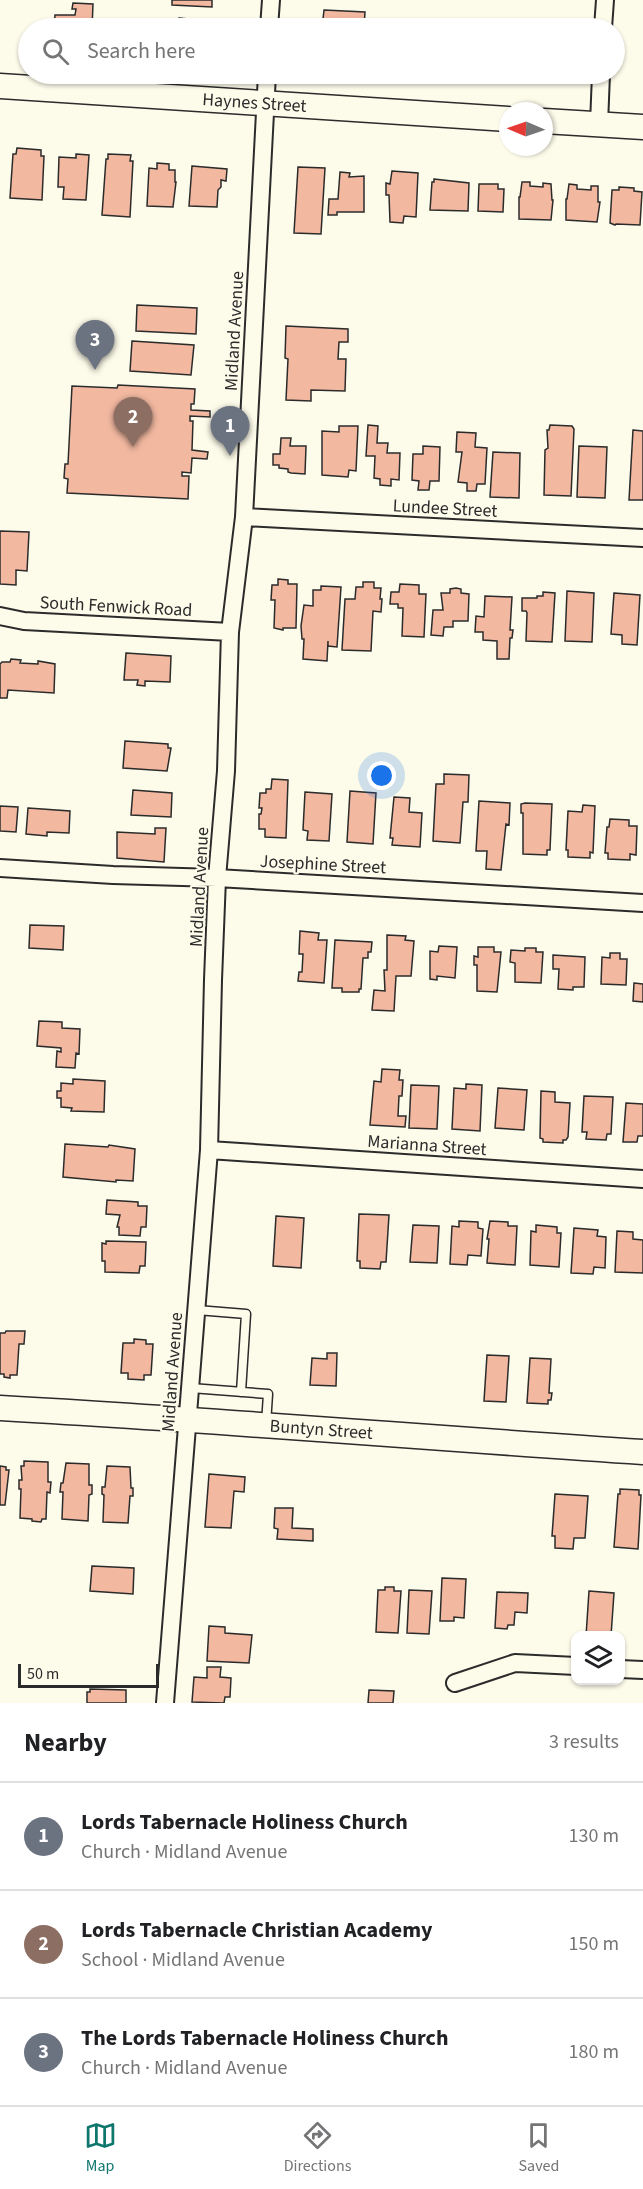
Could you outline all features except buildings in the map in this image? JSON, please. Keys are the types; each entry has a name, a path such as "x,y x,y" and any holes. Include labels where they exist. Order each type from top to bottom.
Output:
{"street":[{"path":"270,18 271,0"},
{"path":"604,18 605,0"},
{"name":"Midland Avenue","path":"165,1703 209,1150 218,878 226,771 230,632 244,517 266,84"},
{"path":"599,124 601,84"},
{"name":"Haynes Street","path":"0,86 499,118"},
{"path":"553,121 643,127"},
{"name":"Lundee Street","path":"244,517 643,538"},
{"name":"South Fenwick Road","path":"0,616 24,621 230,632"},
{"name":"Josephine Street","path":"0,868 113,875 218,878 643,903"},
{"name":"Marianna Street","path":"209,1150 643,1179"},
{"name":"Buntyn Street","path":"0,1408 188,1419 369,1434 643,1452"},
{"path":"455,1683 515,1663 571,1666"},
{"path":"625,1669 643,1670"}],"lane":[{"path":"197,1310 246,1314 241,1392"},
{"path":"190,1388 268,1394 266,1425"}],"place":[{"name":"The Lords Tabernacle Holiness Church","path":"95,370"},
{"name":"Lords Tabernacle Christian Academy","path":"133,447"},
{"name":"Lords Tabernacle Holiness Church","path":"230,456"}]}
